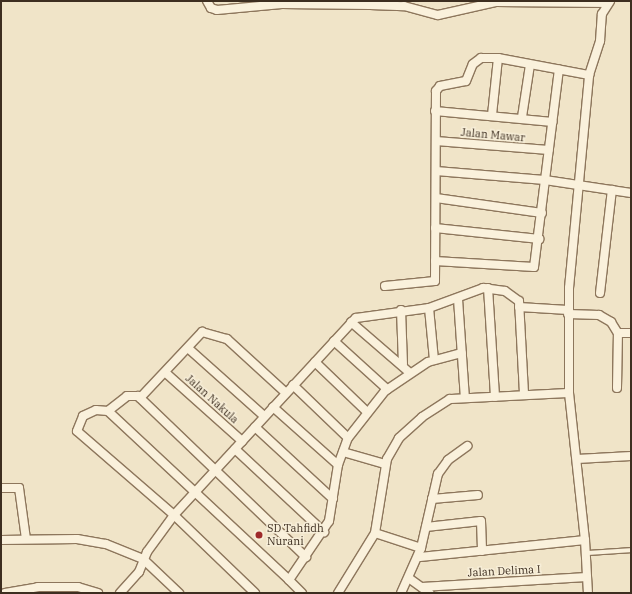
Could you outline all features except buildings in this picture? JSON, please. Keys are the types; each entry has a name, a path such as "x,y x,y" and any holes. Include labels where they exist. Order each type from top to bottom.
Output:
{"street":[{"path":"207,1 210,8 217,10 270,3 370,3 404,6 438,15 480,3 609,2"},
{"path":"588,593 585,540 577,459 568,392 568,310 589,75 600,41 602,14 609,2"},
{"path":"385,286 434,282 436,198 435,111 436,91 440,86 466,81 473,64 481,58 498,58 589,75"},
{"path":"492,115 498,58"},
{"path":"522,117 530,65"},
{"path":"435,261 529,268 535,262 559,70"},
{"path":"435,111 522,117 552,122"},
{"name":"Jalan Mawar","path":"436,141 548,150"},
{"path":"436,172 545,180 631,193"},
{"path":"600,293 612,190"},
{"path":"436,198 542,213"},
{"path":"435,228 539,239"},
{"path":"488,288 495,397"},
{"path":"120,593 139,572 143,559 174,515 351,322 363,316 401,310 429,308 458,299 470,292 488,288 515,296 519,307 524,394"},
{"path":"458,299 465,398"},
{"path":"519,307 568,310 599,315 611,322 618,333 617,388"},
{"path":"429,308 434,360"},
{"path":"401,310 403,364"},
{"path":"351,322 403,364 410,373"},
{"path":"140,398 167,374 202,332 228,339 286,393"},
{"path":"618,333 631,333"},
{"path":"334,341 387,389"},
{"path":"189,349 264,416"},
{"path":"289,580 324,532 333,500 338,465 348,438 366,411 387,389 410,373 434,360 462,353"},
{"path":"315,362 366,411"},
{"name":"Jalan Nakula","path":"167,374 242,440"},
{"path":"293,385 348,438"},
{"path":"338,593 375,533 385,464 399,438 422,417 450,399 568,392"},
{"path":"108,411 127,396 140,398 217,469 306,557"},
{"path":"273,407 338,465"},
{"path":"255,593 174,515 77,431 83,416 96,410 108,411 302,593"},
{"path":"255,427 333,500"},
{"path":"401,593 410,579 421,553 440,468 467,446"},
{"path":"235,450 324,532"},
{"path":"343,452 385,464"},
{"path":"577,459 631,456"},
{"path":"1,488 19,488 26,539"},
{"path":"432,499 478,495"},
{"path":"426,527 481,521 482,551"},
{"path":"375,533 421,553 482,551 585,540"},
{"path":"1,540 26,539 91,541 143,559 179,593"},
{"name":"Jalan Delima I","path":"422,587 587,577"},
{"path":"410,579 429,593"},
{"path":"38,587 46,593"},
{"path":"5,593 38,587 78,587 98,593"}],"lane":[{"path":"586,553 631,550"}],"place":[{"name":"SD Tahfidh Nurani","path":"259,535"}]}
